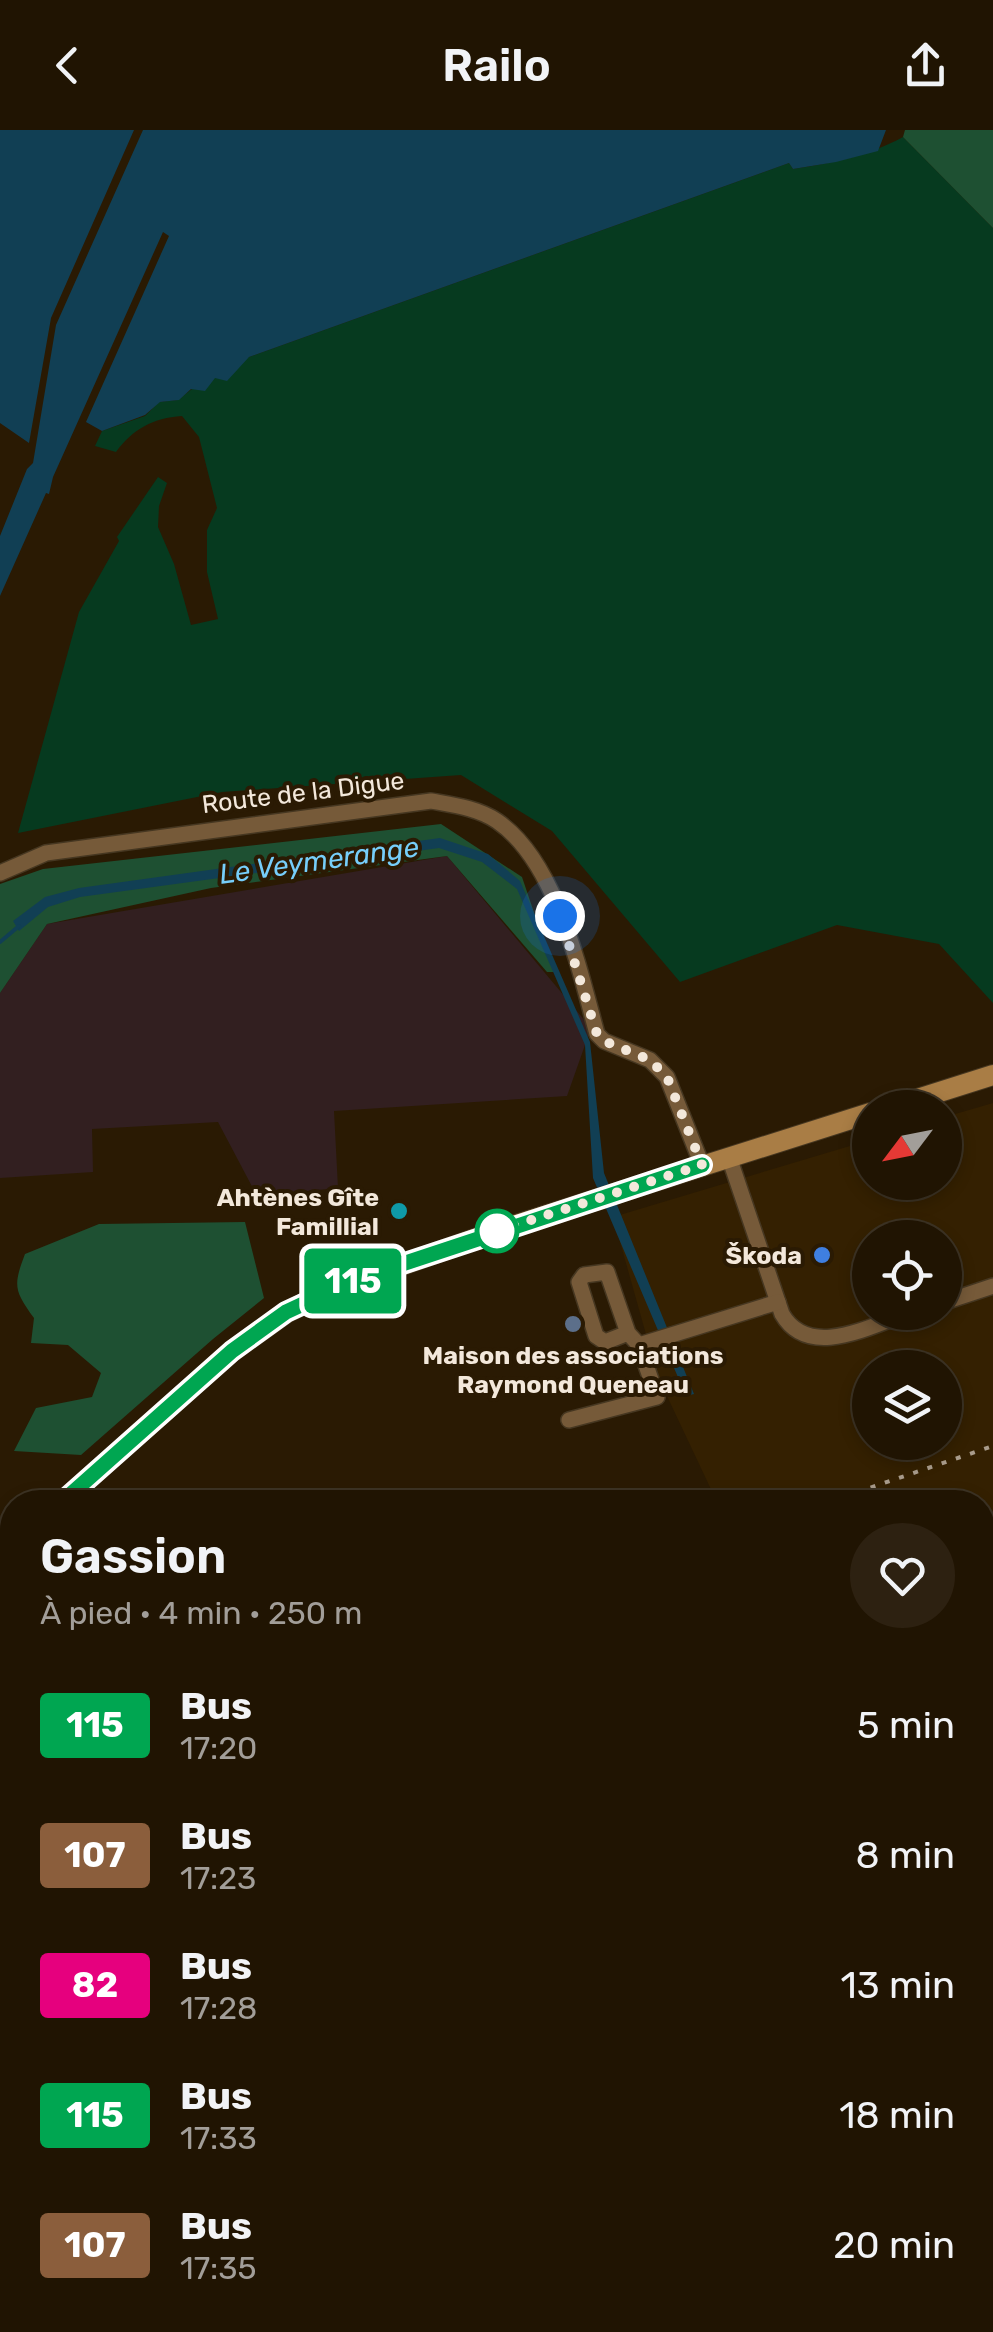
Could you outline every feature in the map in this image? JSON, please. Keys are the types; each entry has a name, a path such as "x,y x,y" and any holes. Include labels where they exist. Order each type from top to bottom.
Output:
{"main road":[{"path":"946,1090 993,1075"},
{"path":"75,1490 204,1374 286,1312 346,1284 616,1192 852,1119"}],"street":[{"name":"Route de la Digue","path":"0,873 46,853 431,800 468,808 494,819 514,834 534,859 560,916 597,1034 660,1068 702,1165"},
{"path":"729,1157 789,1326 818,1339 858,1330"},
{"path":"569,1420 657,1397 633,1339 607,1272 584,1275 580,1282 596,1336 605,1342 633,1339 657,1340 778,1302"},
{"path":"962,1296 993,1286"}],"shaded area":[{"path":"447,856 591,1028 567,1096 334,1111 338,1188 257,1196 218,1122 92,1129 93,1172 0,1178 0,993 47,924"},
{"path":"993,1103 993,1490 711,1490 658,1377 613,1217 852,1145 852,1200 962,1200 962,1112"}],"green space":[{"path":"905,130 993,130 993,228 903,137"},
{"path":"903,137 993,228 993,1003 939,944 837,925 680,982 552,831 461,775 222,792 18,833 79,612 119,541 117,537 158,477 167,483 159,506 158,527 174,564 191,625 218,619 207,572 207,530 217,508 199,437 182,416 172,417 144,426 116,452 95,446 102,431 145,416 159,402 178,400 249,357 789,163 793,169 836,161"},
{"path":"441,824 522,877 554,972 547,972 447,856 211,888 47,924 0,993 0,884 43,869"},
{"path":"245,1222 264,1298 81,1455 14,1451 36,1408 92,1397 101,1373 68,1345 31,1343 34,1318 18,1287 25,1254 99,1224"}],"water":[{"path":"0,130 134,130 51,318 29,443 0,423"},
{"path":"143,130 886,130 878,151 793,169 789,163 249,357 227,381 215,378 205,391 191,389 179,400 160,402 145,415 102,431 86,422 169,236 163,232 53,477 49,494 46,493 0,596 0,536 33,463 56,325"},
{"path":"440,838 488,854 520,881 590,1042 604,1173 694,1394 686,1396 593,1178 585,1045 517,889 482,862 439,848 80,897 48,907 19,931 13,921 45,897 79,888"}],"waterway":[{"name":"Le Veymerange","path":"0,942 19,926"}],"railway":[{"path":"863,1490 993,1446"}],"bus line":[{"name":"115","path":"75,1490 204,1374 286,1312 384,1270 702,1165"}],"place":[{"name":"Ahtènes Gîte Famillial","path":"399,1211"},
{"name":"Škoda","path":"822,1255"},
{"name":"Maison des associations Raymond Queneau","path":"573,1324"}],"route":[{"path":"497,1231 702,1165 660,1068 597,1034 560,916"}]}
